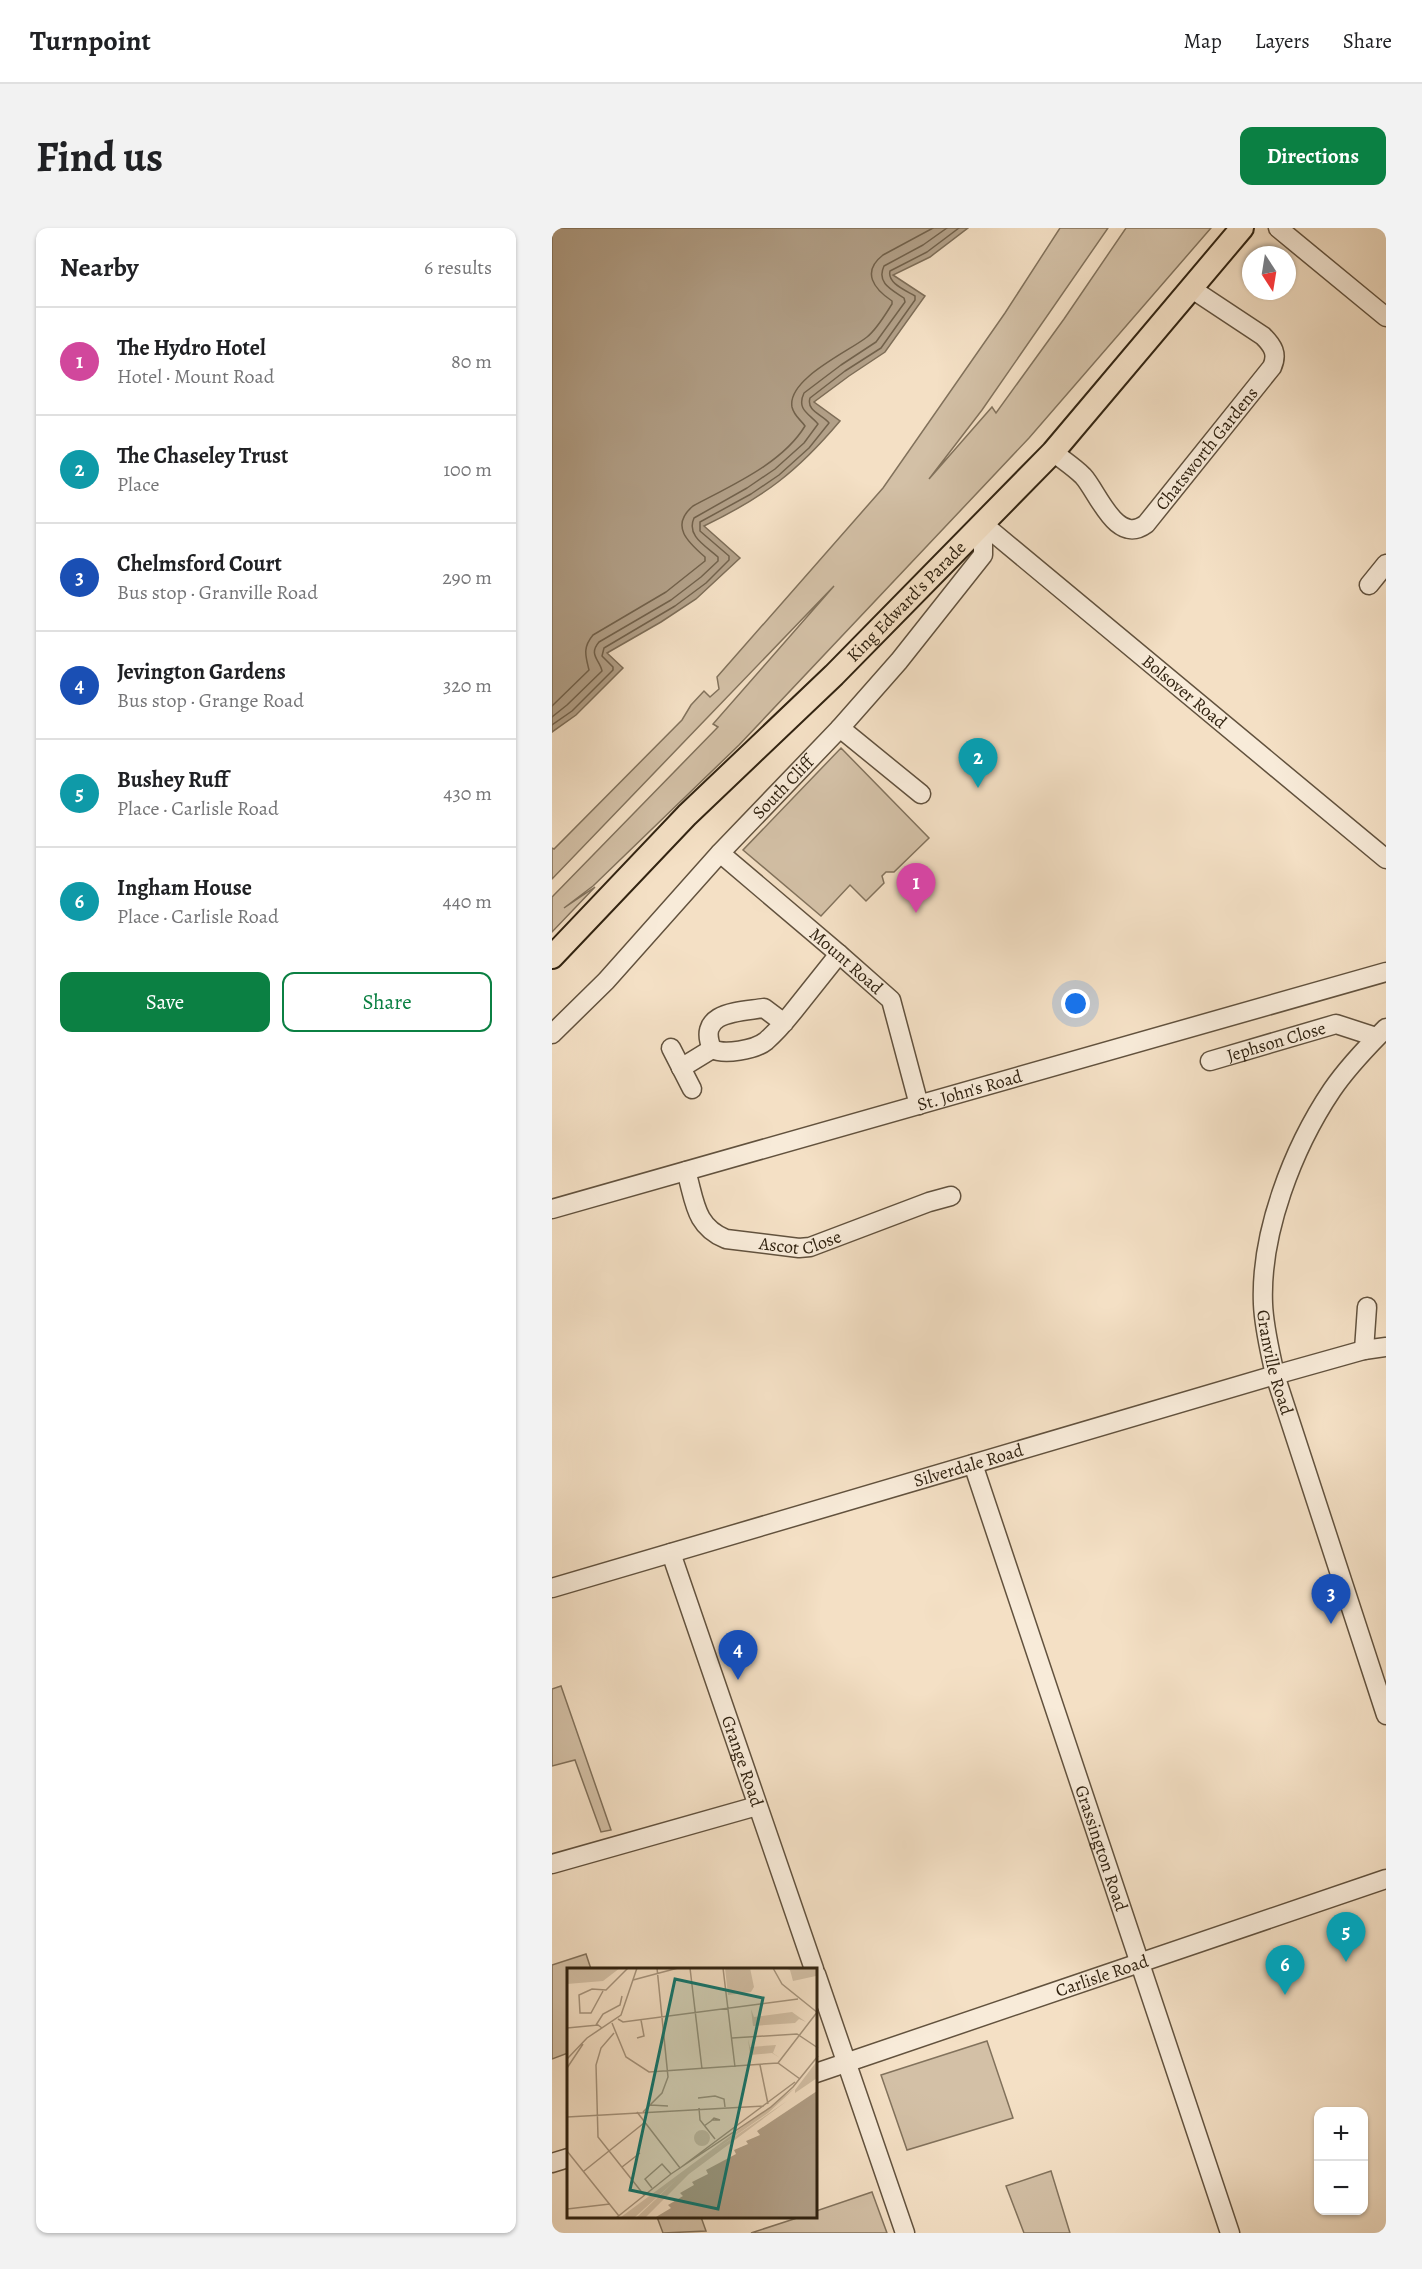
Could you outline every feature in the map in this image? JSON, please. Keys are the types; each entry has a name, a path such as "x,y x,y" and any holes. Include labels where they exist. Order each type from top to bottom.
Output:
{"main road":[{"name":"King Edward's Parade","path":"552,957 687,815 834,675 1053,452 1242,228"}],"street":[{"path":"1278,228 1386,317"},
{"name":"Chatsworth Gardens","path":"1053,452 1083,476 1102,507 1114,520 1127,529 1133,530 1146,524 1272,367 1275,360 1275,352 1271,343 1263,336 1192,289"},
{"name":"South Cliff","path":"552,1035 606,981 720,853 840,728 899,661 983,555 983,524"},
{"name":"Bolsover Road","path":"983,524 1386,859"},
{"path":"1369,585 1386,564"},
{"path":"840,728 921,794"},
{"name":"Mount Road","path":"720,853 891,1000 919,1105"},
{"path":"681,1068 712,1049 729,1052 759,1046 765,1042 784,1023 839,954"},
{"name":"St. John's Road","path":"552,1209 1386,972"},
{"path":"712,1049 709,1043 709,1029 717,1017 764,1008 784,1023"},
{"name":"Jephson Close","path":"1210,1061 1336,1024 1381,1033"},
{"name":"Granville Road","path":"1381,1033 1333,1089 1310,1127 1289,1172 1272,1228 1264,1266 1263,1302 1266,1333 1275,1376 1386,1715"},
{"path":"671,1048 692,1089"},
{"name":"Ascot Close","path":"686,1171 698,1216 716,1234 726,1239 799,1248 829,1240 929,1202 951,1196"},
{"path":"1364,1350 1367,1307"},
{"name":"Silverdale Road","path":"552,1588 1364,1350 1386,1347"},
{"name":"Grassington Road","path":"973,1464 1230,2233"},
{"name":"Grange Road","path":"671,1553 814,1968"},
{"path":"552,1864 757,1806"},
{"name":"Carlisle Road","path":"818,2072 1386,1878"},
{"path":"818,1980 906,2233"},
{"path":"552,2163 567,2158"}],"shaded area":[{"path":"1060,228 1108,228 982,410 929,479 992,407 996,413 1126,228 1211,228 1029,438 739,745 593,886 564,908 595,887 552,932 552,897 718,727 713,724 834,586 552,879 552,848 554,849 682,720 691,705 704,691 710,697 719,689 717,677 883,488 1005,313"},
{"path":"841,748 929,838 894,872 886,872 882,876 884,883 866,901 850,885 821,916 743,850"},
{"path":"561,1686 611,1830 601,1832 575,1760 552,1766 552,1689"},
{"path":"586,1954 591,1968 567,1968 567,2053 552,2059 552,1965"},
{"path":"987,2041 1013,2118 907,2150 881,2075"},
{"path":"1051,2171 1070,2233 1024,2233 1006,2186"},
{"path":"872,2192 887,2233 751,2233 797,2218 818,2218 818,2210"},
{"path":"657,2218 701,2218 706,2231 663,2233"}],"water":[{"path":"552,228 968,228 930,257 893,275 925,296 885,352 814,402 840,421 809,455 778,482 745,505 704,526 740,558 696,599 607,653 623,668 576,715 552,732"}],"place":[{"name":"The Chaseley Trust","path":"978,788"},
{"name":"The Hydro Hotel","path":"916,913"},
{"name":"Chelmsford Court","path":"1331,1624"},
{"name":"Jevington Gardens","path":"738,1680"},
{"name":"Bushey Ruff","path":"1346,1962"},
{"name":"Ingham House","path":"1285,1995"}]}
